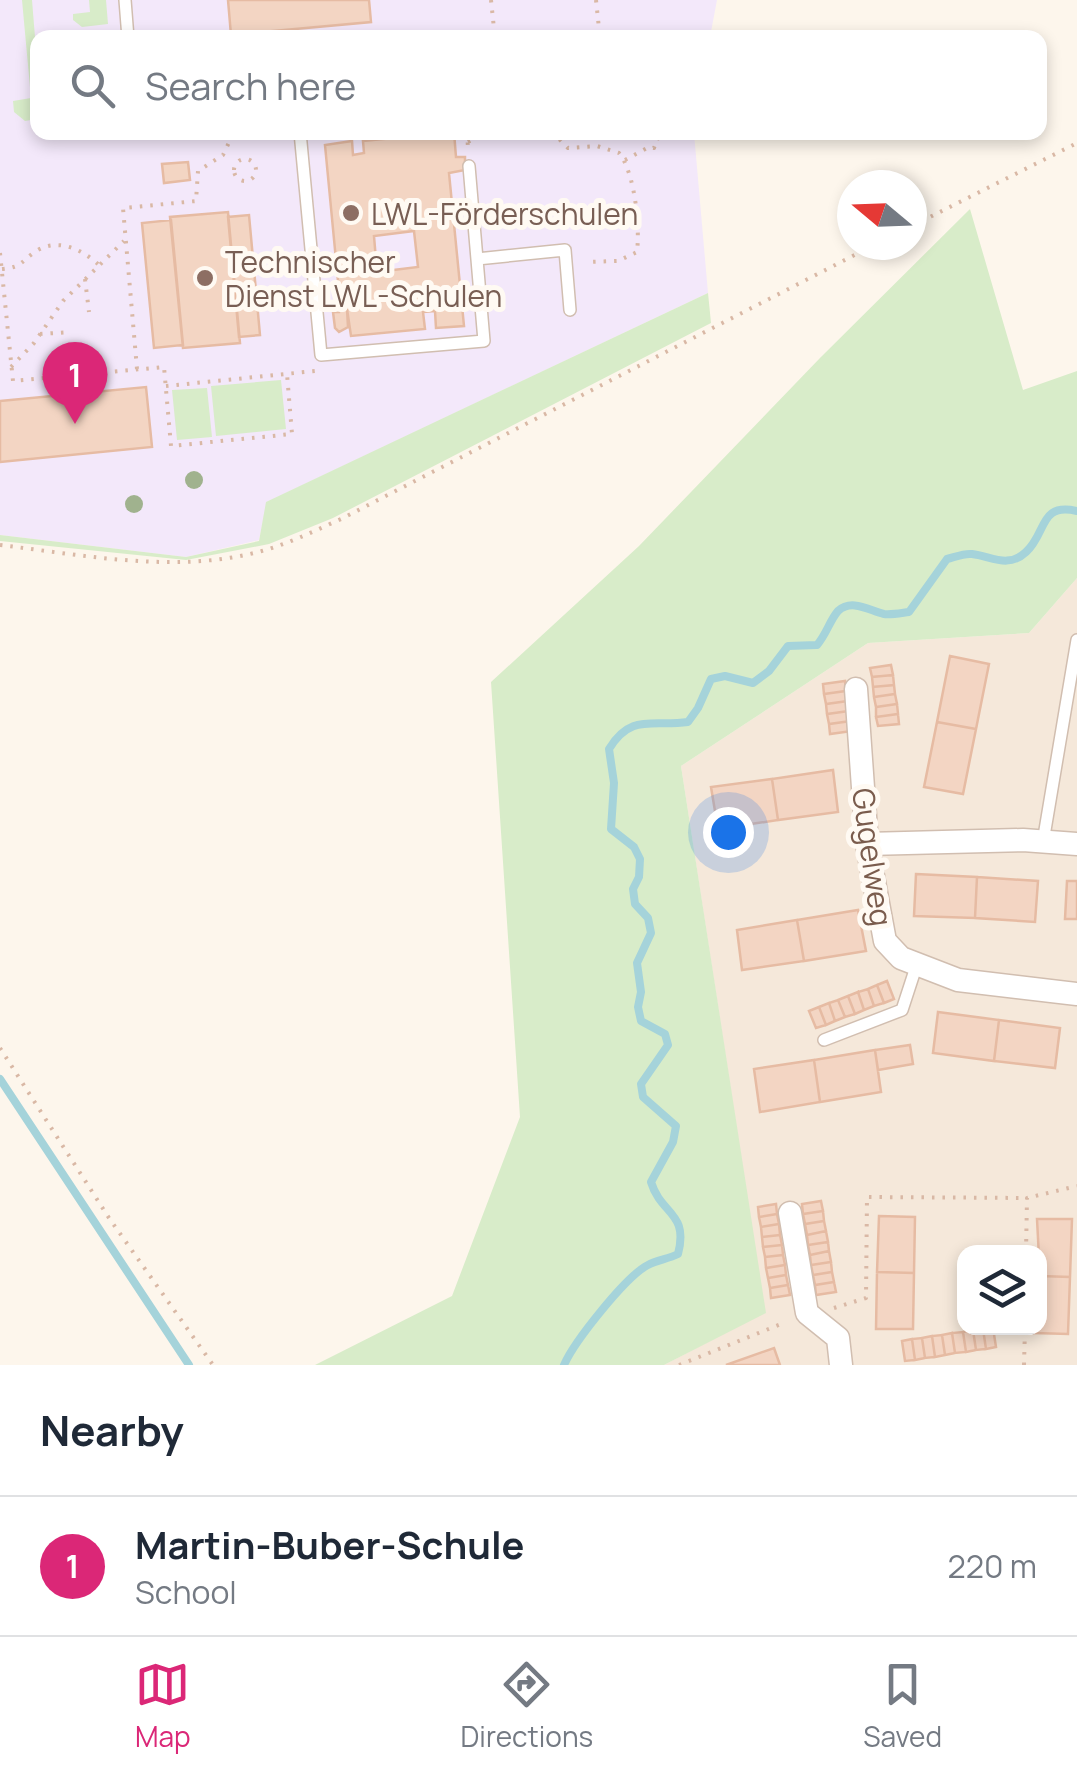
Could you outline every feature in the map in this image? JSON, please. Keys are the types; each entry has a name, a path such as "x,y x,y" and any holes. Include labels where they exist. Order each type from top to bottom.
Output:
{"street":[{"name":"Gugelweg","path":"856,689 867,844 885,941 901,958 958,980 1077,994"},
{"path":"867,844 1077,844"},
{"path":"790,1213 814,1319 838,1338 841,1365"}],"lane":[{"path":"125,0 128,30"},
{"path":"301,140 322,355 484,341 469,166"},
{"path":"477,259 564,250 570,310"},
{"path":"1044,842 1077,640"},
{"path":"824,1040 902,1010 917,964"}],"path":[{"path":"491,0 494,30"},
{"path":"596,0 599,30"},
{"path":"137,369 123,208 196,201 198,171 223,155 230,140"},
{"path":"468,142 472,140"},
{"path":"560,140 568,148 612,150 625,160 635,202 636,252 618,261 566,263"},
{"path":"625,160 654,148 657,140"},
{"path":"927,218 1077,142"},
{"path":"223,155 236,164"},
{"path":"241,159 252,161 256,166 254,177 243,181 237,178 236,164 241,159"},
{"path":"12,367 62,301 126,239"},
{"path":"2,268 18,268 42,248 58,245 88,255 99,265"},
{"path":"0,253 12,380 164,366 171,446 292,434 286,374 166,386"},
{"path":"0,545 190,563 253,554 284,544 845,260"},
{"path":"85,279 89,312"},
{"path":"40,334 72,332"},
{"path":"0,1048 77,1170 213,1365"},
{"path":"679,1365 814,1319 837,1305 866,1298 867,1197 1028,1198 1077,1186"},
{"path":"1026,1245 1028,1198"},
{"path":"1024,1365 1025,1335"}],"shaded area":[{"name":"LWL-Förderschulen","path":"0,0 717,0 711,30 30,30 30,140 695,140 708,293 267,502 259,540 186,557 0,535"},
{"path":"1077,578 1077,1365 664,1365 765,1312 681,766 868,643 1029,633"}],"green space":[{"path":"22,0 32,0 34,30 30,30 30,87"},
{"path":"89,0 106,0 108,24 82,27 73,20 73,14 90,12"},
{"path":"30,98 30,120 25,121 14,112 13,101"},
{"path":"970,209 1023,390 1077,371 1077,578 1029,633 868,643 681,766 766,1313 664,1365 315,1365 452,1296 520,1117 491,682 639,546 919,260 927,260 927,252"},
{"path":"708,293 711,323 333,518 269,544 186,560 0,541 0,535 186,557 259,541 266,502"},
{"path":"281,380 286,429 216,436 211,386"},
{"path":"207,388 212,437 177,440 172,390"}],"building":[{"path":"228,0 369,0 371,22 285,30 231,30"},
{"path":"455,140 456,157 465,157 465,170 449,173 464,326 436,328 435,311 423,312 425,329 351,336 347,309 348,327 339,332 335,328 333,312 339,312 340,302 325,145 352,141 353,155 364,153 363,141","holes":["414,231 418,267 377,272 374,236"]},
{"path":"188,162 190,180 164,183 162,164"},
{"name":"Technischer Dienst LWL-Schulen","path":"228,212 240,343 183,348 170,217"},
{"path":"249,215 260,335 239,337 228,217"},
{"path":"171,220 183,345 154,348 142,223"},
{"path":"146,387 152,447 0,462 0,401"},
{"path":"950,656 989,664 976,729 937,722"},
{"path":"891,665 893,675 872,677 870,668"},
{"path":"893,675 894,685 873,687 872,677"},
{"path":"845,681 846,691 824,694 823,684"},
{"path":"894,685 895,694 874,697 873,687"},
{"path":"846,691 848,701 826,704 824,694"},
{"path":"895,694 897,704 876,707 874,697"},
{"path":"848,701 849,711 827,714 826,704"},
{"path":"897,704 898,714 876,717 876,707"},
{"path":"849,711 851,721 829,724 827,714"},
{"path":"898,714 899,724 878,726 876,717"},
{"path":"851,721 852,731 830,734 829,724"},
{"path":"937,722 976,729 963,794 924,787"},
{"path":"833,770 838,812 778,820 772,779"},
{"path":"772,779 778,820 718,829 711,787"},
{"path":"916,874 977,877 975,918 914,916"},
{"path":"977,877 1038,881 1035,922 975,918"},
{"path":"1067,881 1077,881 1077,919 1065,919"},
{"path":"858,910 866,951 804,961 797,920"},
{"path":"797,920 804,961 742,970 737,930"},
{"path":"887,981 894,999 884,1003 877,985"},
{"path":"877,985 884,1003 874,1006 868,989"},
{"path":"868,989 874,1006 864,1010 858,992"},
{"path":"858,992 864,1010 855,1014 848,996"},
{"path":"848,996 855,1014 845,1017 838,1000"},
{"path":"838,1000 845,1017 835,1021 829,1003"},
{"path":"829,1003 835,1021 826,1025 819,1007"},
{"path":"819,1007 826,1025 816,1028 809,1011"},
{"path":"938,1012 999,1020 994,1061 933,1053"},
{"path":"999,1020 1060,1028 1055,1068 994,1061"},
{"path":"910,1045 913,1064 878,1070 875,1050"},
{"path":"875,1050 881,1092 820,1102 814,1060"},
{"path":"814,1060 820,1102 760,1112 754,1069"},
{"path":"821,1201 823,1211 803,1214 802,1204"},
{"path":"776,1204 777,1214 759,1217 758,1207"},
{"path":"823,1211 824,1221 805,1224 803,1214"},
{"path":"777,1214 779,1224 761,1227 759,1217"},
{"path":"879,1216 915,1217 914,1273 877,1272"},
{"path":"1037,1219 1072,1219 1070,1277 1047,1276 1047,1245 1038,1245"},
{"path":"824,1221 826,1231 807,1235 805,1224"},
{"path":"779,1224 780,1235 762,1237 761,1227"},
{"path":"826,1231 828,1242 808,1245 807,1235"},
{"path":"780,1235 782,1245 763,1247 762,1237"},
{"path":"828,1242 829,1251 810,1255 808,1245"},
{"path":"782,1245 783,1255 765,1257 763,1247"},
{"path":"829,1251 831,1262 811,1265 810,1255"},
{"path":"783,1255 785,1265 766,1268 765,1257"},
{"path":"831,1262 832,1272 813,1275 811,1265"},
{"path":"785,1265 786,1275 768,1278 766,1268"},
{"path":"832,1272 834,1282 815,1285 813,1275"},
{"path":"877,1272 914,1273 913,1329 876,1329"},
{"path":"786,1275 788,1285 770,1288 768,1278"},
{"path":"1047,1276 1070,1277 1068,1334 1047,1333"},
{"path":"834,1282 836,1292 816,1295 815,1285"},
{"path":"788,1285 790,1295 771,1298 770,1288"},
{"path":"952,1333 963,1335 966,1352 955,1353"},
{"path":"952,1333 955,1353 945,1355 942,1335"},
{"path":"942,1335 945,1355 935,1357 932,1336"},
{"path":"963,1335 974,1335 976,1350 966,1352"},
{"path":"974,1335 984,1335 986,1349 976,1350"},
{"path":"984,1335 994,1335 996,1347 986,1349"},
{"path":"932,1336 935,1357 925,1358 922,1338"},
{"path":"922,1338 925,1358 915,1360 912,1339"},
{"path":"912,1339 915,1360 905,1361 902,1341"},
{"path":"774,1348 780,1365 726,1365"}],"waterway":[{"path":"564,1365 614,1295 648,1265 678,1254 680,1240 677,1221 651,1182 673,1142 676,1126 643,1097 641,1084 668,1045 665,1034 641,1021 638,1007 641,992 637,963 651,933 648,918 635,904 633,889 639,877 640,859 634,847 611,829 614,783 609,749 634,726 688,722 711,679 725,676 753,683 769,671 788,646 817,645 843,607 855,605 887,614 909,612 947,559 969,554 1013,560 1033,544 1050,515 1065,509 1077,511"},
{"path":"0,1079 189,1365"}],"place":[{"name":"LWL-Förderschulen","path":"351,213"},
{"name":"Technischer Dienst LWL-Schulen","path":"205,278"},
{"name":"Martin-Buber-Schule","path":"75,424"}]}
